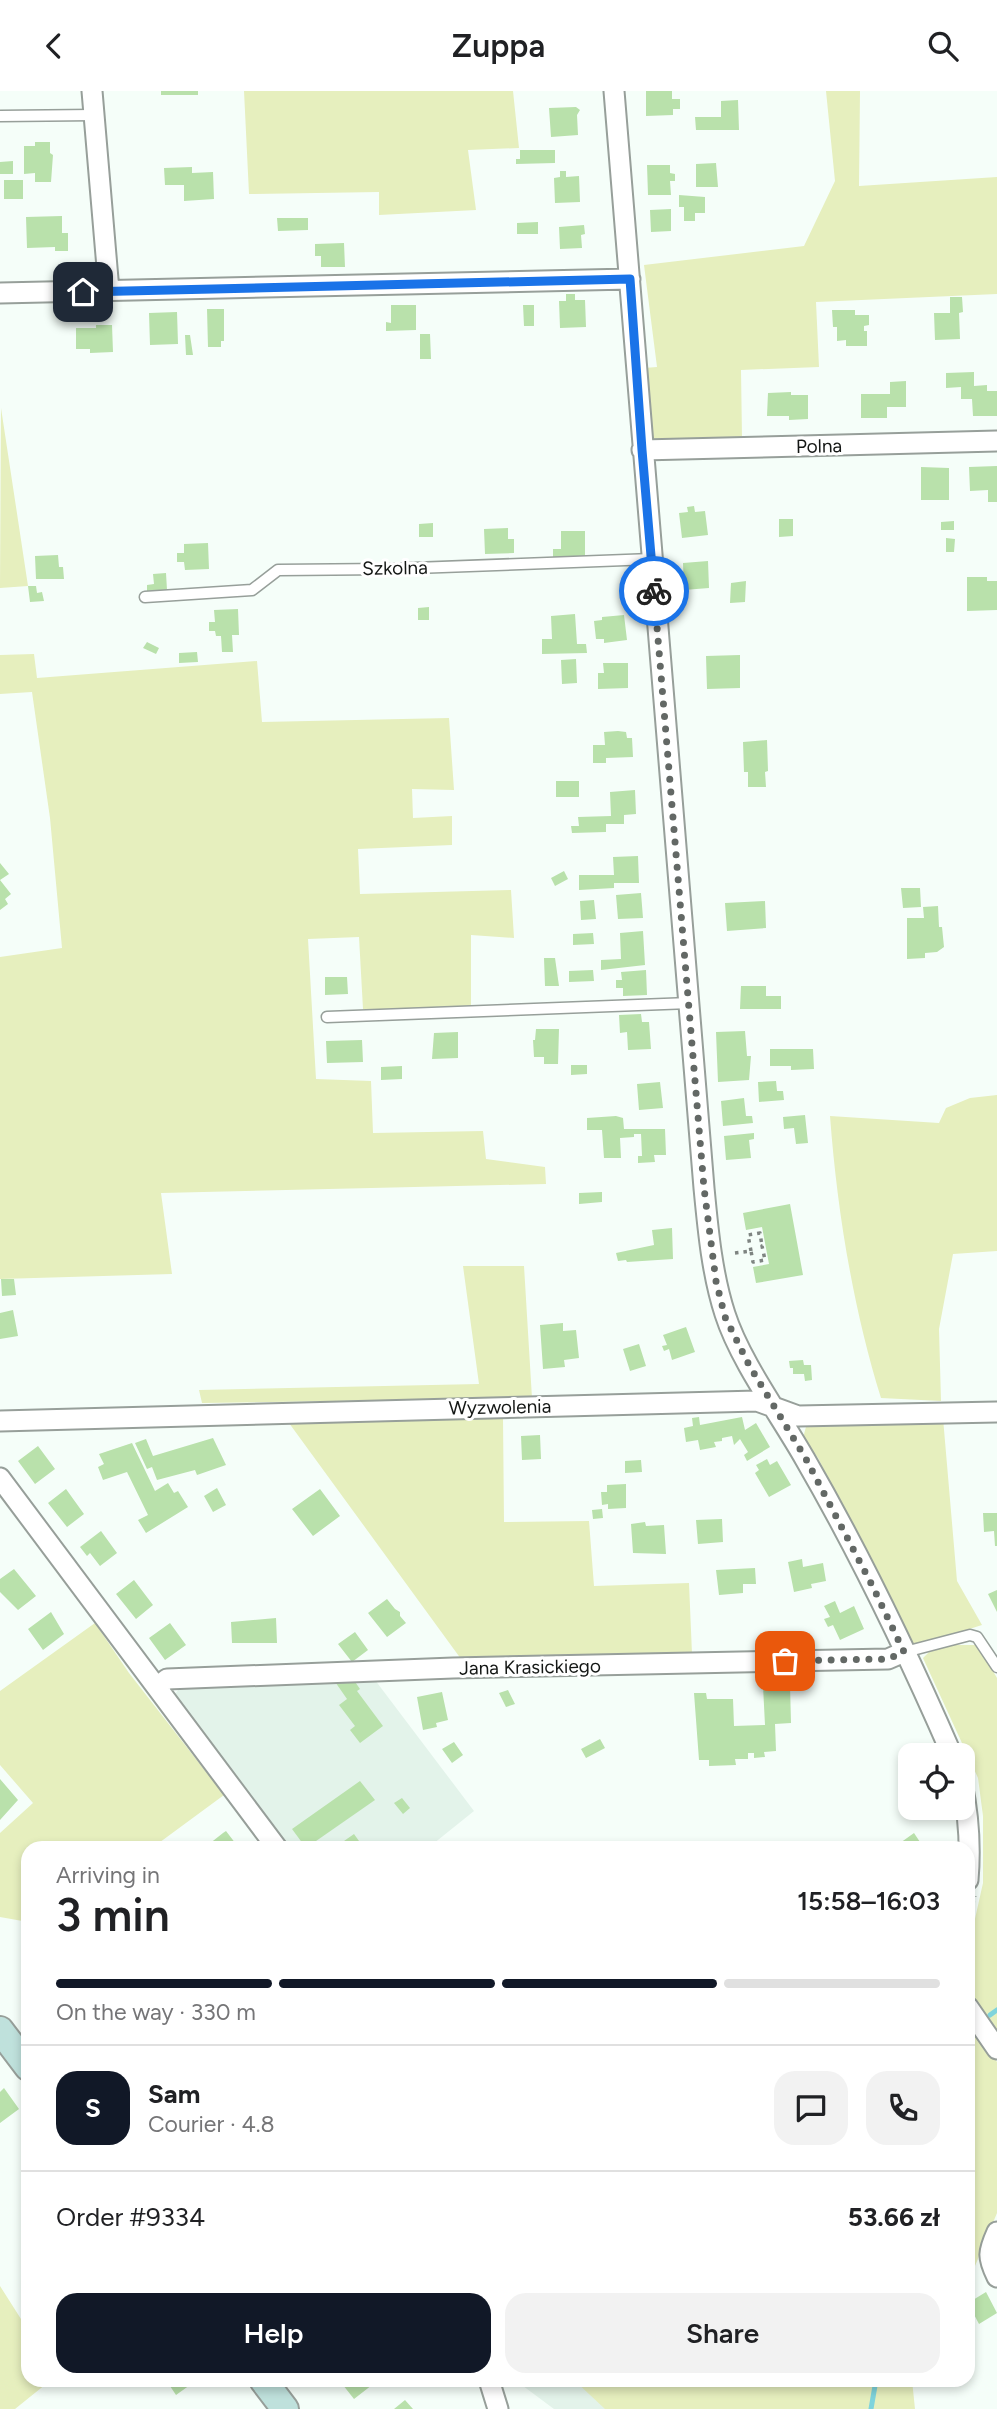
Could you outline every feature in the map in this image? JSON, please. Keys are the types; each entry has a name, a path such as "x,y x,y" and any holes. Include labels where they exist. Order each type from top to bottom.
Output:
{"main road":[{"path":"0,2030 21,2058"},
{"path":"268,2387 285,2409"}],"street":[{"path":"92,91 110,291"},
{"path":"614,91 704,1188 716,1281 725,1317 749,1365 849,1541 946,1743"},
{"path":"0,293 630,279"},
{"name":"Polna","path":"642,450 997,441"},
{"name":"Wyzwolenia","path":"0,1422 757,1401 798,1416 997,1412"},
{"path":"0,1478 272,1841"},
{"name":"Jana Krasickiego","path":"157,1687 167,1679 453,1668 888,1659 904,1652"},
{"path":"969,1820 971,1841"},
{"path":"975,2017 997,2049"},
{"path":"997,2232 989,2250 997,2277"},
{"path":"491,2387 498,2409"}],"lane":[{"path":"0,116 94,115"},
{"name":"Szkolna","path":"145,597 252,590 278,570 388,569 652,559"},
{"path":"327,1017 690,1003"},
{"path":"904,1652 970,1635 977,1637 997,1667"}],"path":[{"path":"760,1233 765,1260 753,1262 751,1251 748,1235 760,1233"},
{"path":"735,1253 751,1251"}],"shaded area":[{"path":"372,1676 474,1811 437,1841 279,1841 171,1700 183,1683"},
{"path":"524,2387 629,2387 606,2409 554,2409"}],"green space":[{"path":"244,91 513,91 519,148 468,150 476,210 379,215 379,192 249,194"},
{"path":"826,91 860,91 859,186 997,177 997,294 816,302 819,367 741,370 742,438 649,442 644,368 657,367 644,265 804,246 835,181"},
{"path":"1,408 28,586 0,588"},
{"path":"34,654 37,678 257,661 262,722 449,718 454,790 412,789 413,818 452,816 452,845 358,849 360,894 511,890 514,938 471,935 471,1011 363,1009 359,937 308,939 316,1079 371,1081 373,1133 483,1131 486,1159 545,1167 546,1184 161,1193 172,1274 0,1279 0,957 62,948 50,818 32,692 0,694 0,655"},
{"path":"997,1095 997,1251 953,1254 939,1329 941,1401 881,1398 854,1294 837,1187 830,1116 939,1123 946,1108 970,1098"},
{"path":"463,1266 524,1266 532,1398 202,1403 199,1390 479,1384"},
{"path":"503,1418 504,1522 589,1521 594,1586 689,1583 692,1654 461,1659 289,1423"},
{"path":"943,1418 957,1581 982,1625 913,1647 818,1458 803,1438 807,1423"},
{"path":"95,1623 129,1673 224,1795 162,1841 21,1841 21,1921 0,1917 0,1833 33,1803 0,1765 0,1691"},
{"path":"948,1645 978,1645 997,1678 997,2038 975,2004 975,1919 983,1883 983,1816 975,1771 975,1743 962,1743 923,1658 929,1652"},
{"path":"975,2030 997,2062 997,2213 975,2266"},
{"path":"0,2286 21,2319 21,2387 42,2387 15,2409 0,2409"},
{"path":"581,2387 913,2387 915,2409 605,2409"}],"building":[{"path":"161,91 198,91 198,95 161,95"},
{"path":"646,91 672,91 672,99 680,99 680,109 673,109 673,115 646,116"},
{"path":"738,100 739,130 696,130 695,117 721,117 721,101"},
{"path":"576,107 580,110 577,115 578,135 551,137 549,108"},
{"path":"35,142 50,142 50,153 53,155 51,182 35,182 35,173 24,174 24,146 35,146"},
{"path":"520,150 555,150 555,163 516,164 516,159 520,159"},
{"path":"13,161 13,174 0,174 0,162"},
{"path":"716,163 718,187 696,187 696,164"},
{"path":"647,165 670,165 670,173 675,174 675,181 670,181 671,195 648,195"},
{"path":"192,167 192,173 213,172 214,199 184,201 184,185 165,185 164,168"},
{"path":"560,171 566,171 566,177 579,176 580,202 555,203 554,178 560,177"},
{"path":"4,180 23,180 23,199 4,199"},
{"path":"679,195 705,197 705,213 695,213 695,221 684,221 684,207 679,207"},
{"path":"671,209 671,231 651,232 650,210"},
{"path":"62,216 62,233 68,233 68,251 55,251 55,247 27,248 26,217"},
{"path":"277,218 308,218 308,230 278,231"},
{"path":"538,222 538,234 517,234 517,223"},
{"path":"584,225 585,234 581,235 582,248 560,249 559,227"},
{"path":"344,243 345,267 321,267 321,256 315,256 315,244"},
{"path":"566,294 575,294 575,300 585,300 586,327 560,328 559,301 566,301"},
{"path":"950,297 962,297 963,312 959,313 960,339 935,340 934,313 950,313"},
{"path":"391,305 416,305 416,330 386,331 386,322 391,323"},
{"path":"523,305 534,305 534,326 524,326"},
{"path":"207,309 224,309 224,341 221,341 221,347 208,347"},
{"path":"832,310 855,310 855,315 869,315 869,325 864,326 864,331 867,331 867,346 846,346 846,340 837,341 837,327 833,327"},
{"path":"177,312 178,344 150,345 149,313"},
{"path":"96,325 112,325 113,352 90,353 90,349 76,349 76,328 96,328"},
{"path":"420,334 430,334 431,359 420,359"},
{"path":"185,335 190,335 193,355 186,355"},
{"path":"974,372 974,386 987,385 987,391 997,391 997,416 973,416 972,399 961,399 961,387 946,388 946,373"},
{"path":"906,381 906,407 887,407 887,418 861,418 861,394 890,394 890,382"},
{"path":"791,392 791,395 808,395 808,419 789,420 789,416 767,416 768,393"},
{"path":"997,466 997,502 988,502 988,490 970,491 969,467"},
{"path":"921,467 949,468 949,500 921,500"},
{"path":"694,506 695,512 705,511 708,535 682,538 679,513 688,512 687,507"},
{"path":"779,519 793,519 793,536 779,537"},
{"path":"954,521 954,530 941,530 941,522"},
{"path":"433,523 433,537 419,537 419,524"},
{"path":"508,528 508,539 514,539 514,553 485,554 484,529"},
{"path":"561,531 585,531 585,559 553,559 553,549 561,549"},
{"path":"946,538 955,539 954,552 946,552"},
{"path":"208,543 209,569 185,570 184,562 177,562 177,553 184,553 184,544"},
{"path":"58,555 64,579 36,579 35,556"},
{"path":"708,561 709,588 684,590 683,563"},
{"path":"166,573 167,590 147,591 147,585 154,584 153,574"},
{"path":"967,577 987,577 987,581 997,581 997,610 967,611"},
{"path":"746,581 745,602 730,603 731,583"},
{"path":"28,586 36,586 37,593 42,592 44,601 30,602"},
{"path":"429,607 429,620 418,620 418,608"},
{"path":"238,609 239,635 232,635 233,652 222,652 221,636 216,636 215,631 209,631 209,622 215,622 214,610"},
{"path":"575,614 577,644 586,644 587,653 542,654 542,639 552,639 551,616"},
{"path":"624,615 627,640 604,643 604,639 596,639 594,621 602,620 602,617"},
{"path":"147,642 159,648 156,654 143,648"},
{"path":"197,652 198,662 179,663 179,653"},
{"path":"740,655 740,688 707,689 706,656"},
{"path":"576,659 577,683 562,684 561,660"},
{"path":"603,663 628,663 628,688 598,689 598,673 604,673"},
{"path":"604,732 626,732 627,738 632,738 633,757 606,758 606,763 593,763 593,745 605,745"},
{"path":"767,740 766,787 748,787 748,772 744,772 743,742"},
{"path":"556,781 579,781 579,797 556,797"},
{"path":"635,790 636,814 624,815 624,824 606,824 606,832 572,833 571,826 579,826 578,817 611,816 610,792"},
{"path":"638,856 639,883 614,883 614,888 579,890 579,875 614,875 613,857"},
{"path":"0,863 9,874 0,880"},
{"path":"564,871 568,879 555,886 551,878"},
{"path":"0,880 11,894 5,899 8,904 0,910"},
{"path":"901,888 920,888 921,907 903,908"},
{"path":"641,893 643,918 618,919 616,895"},
{"path":"594,900 596,919 581,920 580,901"},
{"path":"765,901 766,928 727,931 725,903"},
{"path":"938,906 944,947 937,952 925,953 925,958 907,959 907,918 924,918 923,907"},
{"path":"643,931 645,965 601,970 601,960 621,959 620,933"},
{"path":"593,933 594,944 573,945 573,934"},
{"path":"544,958 555,958 559,986 545,986"},
{"path":"593,970 594,981 569,982 569,971"},
{"path":"646,970 647,995 623,996 623,988 616,988 616,980 622,980 621,972"},
{"path":"325,977 347,977 348,994 325,995"},
{"path":"741,986 766,986 766,996 781,996 781,1009 740,1009"},
{"path":"641,1014 642,1022 649,1022 651,1049 628,1050 627,1032 620,1033 619,1015"},
{"path":"536,1029 559,1029 558,1064 544,1064 544,1057 534,1057 533,1040"},
{"path":"745,1031 747,1056 751,1056 749,1080 718,1082 716,1032"},
{"path":"458,1032 458,1058 432,1059 434,1033"},
{"path":"362,1040 363,1062 327,1063 326,1041"},
{"path":"770,1049 813,1049 814,1069 791,1070 791,1066 770,1066"},
{"path":"571,1065 587,1065 587,1074 571,1075"},
{"path":"402,1066 402,1079 381,1080 381,1067"},
{"path":"776,1081 777,1091 783,1091 784,1100 759,1102 758,1082"},
{"path":"660,1082 663,1108 639,1110 637,1084"},
{"path":"744,1098 746,1116 752,1116 753,1123 723,1126 721,1101"},
{"path":"805,1115 808,1143 796,1144 794,1128 784,1129 783,1117"},
{"path":"587,1118 623,1118 624,1129 665,1129 666,1155 654,1155 655,1162 638,1163 638,1156 642,1156 641,1134 634,1134 634,1137 620,1138 621,1158 604,1158 602,1130 587,1130"},
{"path":"754,1133 754,1139 749,1140 751,1158 726,1160 724,1136"},
{"path":"602,1192 602,1202 579,1204 579,1193"},
{"path":"790,1204 803,1275 756,1283 753,1267 769,1264 762,1227 746,1230 743,1213"},
{"path":"672,1228 673,1259 618,1261 616,1253 654,1245 652,1230"},
{"path":"1,1279 14,1279 16,1295 2,1296"},
{"path":"13,1310 18,1336 0,1339 0,1313"},
{"path":"563,1323 563,1331 576,1330 579,1358 564,1360 565,1367 543,1369 540,1325"},
{"path":"686,1327 695,1352 672,1360 669,1349 664,1351 662,1346 667,1345 663,1335"},
{"path":"639,1344 646,1366 630,1371 623,1349"},
{"path":"803,1360 804,1365 811,1365 812,1380 805,1381 804,1374 793,1374 793,1368 790,1368 789,1361"},
{"path":"699,1417 700,1425 742,1417 745,1430 756,1423 770,1447 747,1461 744,1455 748,1452 740,1439 734,1445 732,1436 714,1442 716,1447 700,1450 698,1440 686,1442 684,1428 693,1426 692,1418"},
{"path":"540,1435 541,1459 522,1460 521,1436"},
{"path":"213,1438 226,1465 197,1475 195,1470 157,1480 152,1467 147,1469 135,1443 146,1439 153,1456"},
{"path":"132,1443 155,1491 168,1483 174,1493 178,1491 188,1507 146,1533 138,1520 148,1515 127,1472 103,1480 98,1467 104,1464 99,1454"},
{"path":"38,1446 55,1469 35,1484 18,1461"},
{"path":"767,1459 770,1465 777,1461 791,1485 769,1497 755,1473 759,1470 756,1465"},
{"path":"641,1460 642,1472 625,1473 625,1461"},
{"path":"626,1484 626,1508 608,1509 608,1504 602,1505 601,1492 607,1492 607,1485"},
{"path":"217,1488 226,1505 213,1512 204,1496"},
{"path":"66,1489 84,1514 67,1527 48,1503"},
{"path":"320,1489 340,1516 313,1536 292,1509"},
{"path":"602,1509 603,1518 593,1519 592,1510"},
{"path":"983,1513 997,1513 997,1546 994,1531 984,1532"},
{"path":"722,1519 723,1542 698,1544 696,1520"},
{"path":"645,1522 646,1526 664,1525 666,1554 633,1553 631,1524"},
{"path":"101,1531 117,1553 100,1566 90,1553 87,1556 80,1547"},
{"path":"802,1559 803,1567 823,1563 826,1581 794,1592 788,1562"},
{"path":"755,1568 756,1584 743,1584 743,1593 719,1595 716,1570"},
{"path":"14,1569 36,1596 18,1610 0,1592 0,1579"},
{"path":"134,1580 153,1605 136,1619 116,1594"},
{"path":"997,1590 997,1612 988,1594"},
{"path":"387,1599 400,1612 406,1623 387,1637 368,1613"},
{"path":"835,1601 840,1613 854,1606 864,1629 840,1640 833,1625 828,1627 824,1619 830,1617 824,1606"},
{"path":"51,1612 64,1634 43,1650 28,1629"},
{"path":"276,1618 277,1643 232,1643 231,1622"},
{"path":"170,1623 186,1645 165,1660 149,1638"},
{"path":"355,1632 368,1650 352,1662 338,1644"},
{"path":"802,1638 803,1644 787,1646 787,1640"},
{"path":"331,1676 351,1676 360,1689 357,1691 383,1726 360,1743 350,1730 355,1726 339,1705 347,1699"},
{"path":"790,1685 791,1723 775,1724 776,1751 764,1752 765,1757 754,1758 754,1753 748,1753 748,1759 735,1759 736,1765 709,1766 709,1760 699,1760 694,1693 706,1693 707,1699 733,1699 734,1726 765,1725 763,1686"},
{"path":"508,1690 515,1704 506,1707 499,1693"},
{"path":"442,1692 448,1720 436,1723 437,1727 423,1730 417,1697"},
{"path":"600,1739 605,1748 586,1758 581,1749"},
{"path":"454,1742 463,1755 452,1763 442,1749"},
{"path":"0,1779 18,1800 0,1820"},
{"path":"360,1781 375,1800 316,1841 301,1841 292,1829"},
{"path":"402,1798 410,1808 403,1814 394,1803"},
{"path":"226,1831 234,1841 213,1841"},
{"path":"914,1833 919,1841 903,1841"},
{"path":"354,1834 359,1841 344,1841"},
{"path":"4,2088 19,2109 0,2123 0,2092"},
{"path":"986,2292 997,2313 979,2324 975,2316 975,2299"},
{"path":"171,2387 187,2387 176,2395"},
{"path":"345,2387 369,2387 354,2399"},
{"path":"405,2400 413,2409 394,2409"}],"waterway":[{"path":"990,2015 997,2010"},
{"path":"871,2409 875,2387"}],"way so far":[{"path":"654,591 704,1188 716,1281 725,1317 749,1365 806,1459 904,1652 888,1659 785,1661"}],"route":[{"path":"83,292 630,279 654,591"}]}
